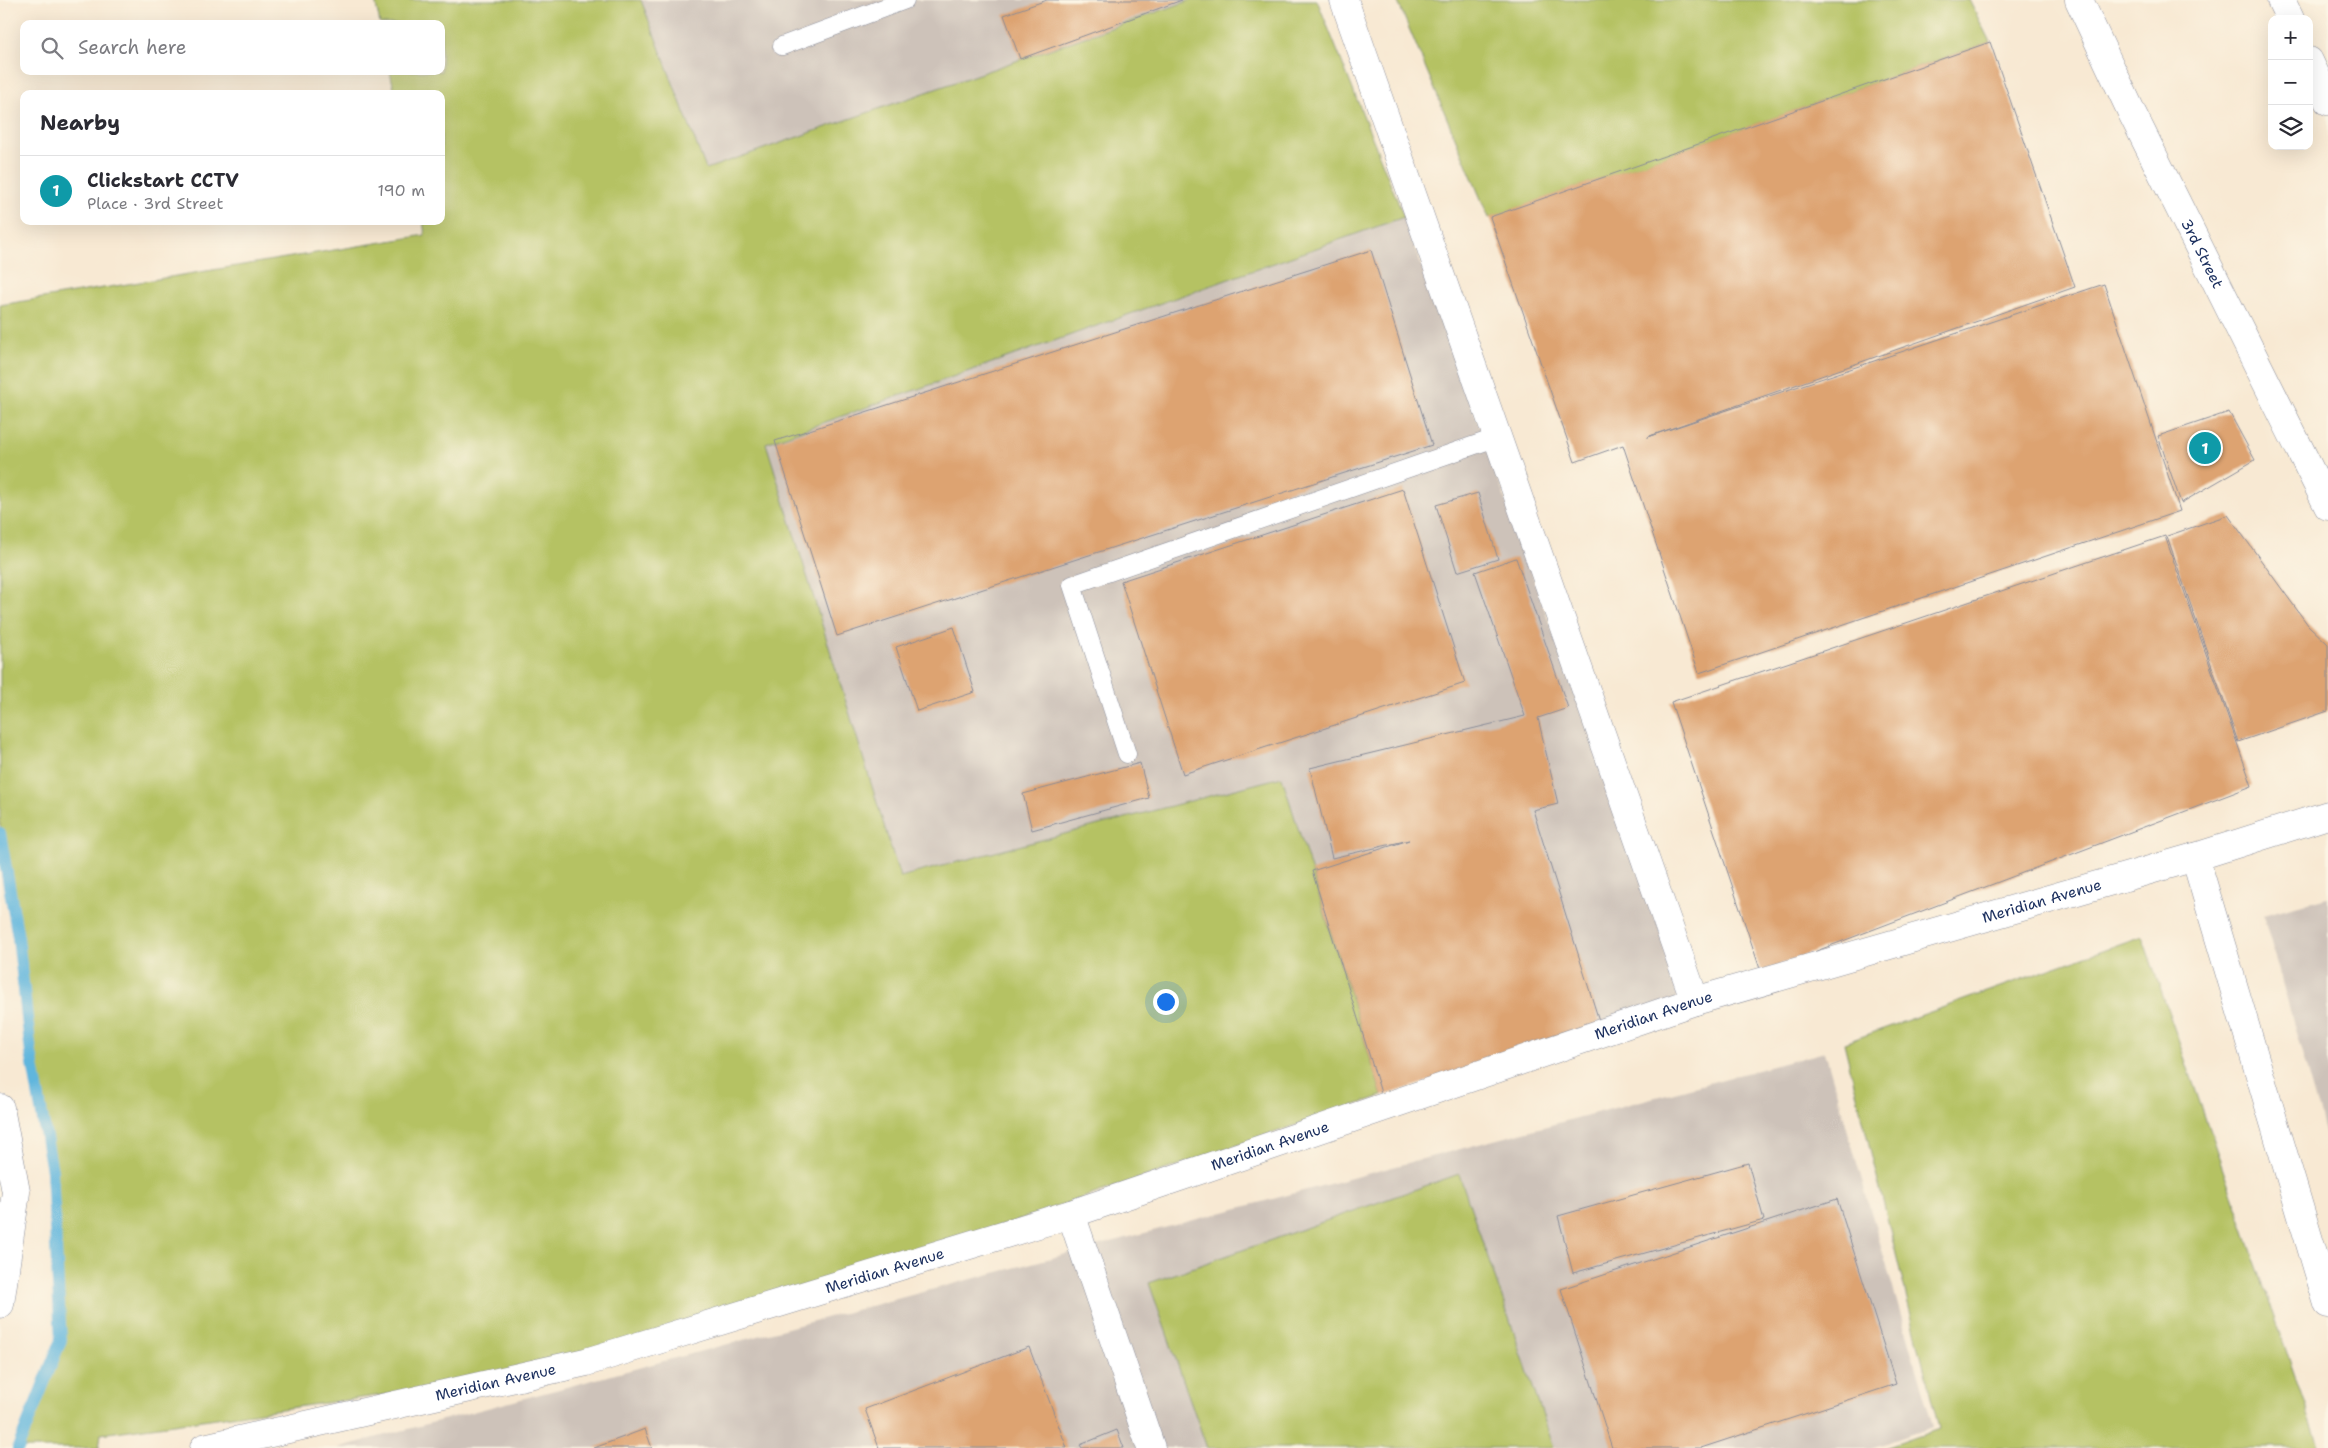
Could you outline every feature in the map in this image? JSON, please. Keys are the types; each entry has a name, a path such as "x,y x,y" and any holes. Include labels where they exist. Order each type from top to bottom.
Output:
{"street":[{"path":"1344,0 1695,1000"},
{"name":"3rd Street","path":"2079,0 2132,113 2328,506"},
{"path":"2281,0 2288,15"},
{"path":"2313,69 2328,101"},
{"name":"Meridian Avenue","path":"204,1448 586,1362 1071,1214 1695,1000 2195,857 2328,815"},
{"path":"2195,857 2328,1304"},
{"path":"0,1108 16,1192 0,1304"},
{"path":"1071,1214 1151,1448"}],"lane":[{"path":"782,46 905,0"},
{"path":"1127,754 1072,585 1498,437"}],"shaded area":[{"path":"641,0 1191,0 706,169"},
{"path":"1404,217 1684,998 1382,1096 1282,777 900,877 766,443"},
{"path":"2328,897 2328,1145 2263,915"},
{"path":"1825,1052 1933,1427 1871,1448 337,1448"}],"green space":[{"path":"375,0 641,0 706,169 1191,0 1317,0 1404,217 766,443 900,877 1282,777 1382,1096 586,1367 101,1434 99,1448 18,1448 61,1340 52,1171 0,833 0,305 425,235 424,225 445,225 445,90 394,90 391,75 445,75 445,20 379,20"},
{"path":"1397,0 1969,0 1990,42 1489,218"},
{"path":"2142,936 2320,1448 1885,1448 1939,1429 1844,1043"},
{"path":"1459,1174 1554,1448 1207,1448 1149,1283"}],"building":[{"path":"1047,0 1182,0 1020,59 1004,15"},
{"path":"1990,42 2075,287 1647,437 2104,284 2180,511 1699,673 1623,445 1575,462 1490,217"},
{"path":"1371,250 1432,445 837,636 775,441"},
{"path":"2229,412 2255,460 2181,503 2158,436"},
{"path":"1403,489 1465,683 1183,774 1121,581"},
{"path":"1478,493 1498,559 1457,572 1436,505"},
{"path":"2228,515 2308,625 2328,644 2328,711 2238,742 2167,536"},
{"path":"2165,536 2252,786 1761,972 1671,702"},
{"path":"1516,558 1568,708 1538,718 1558,804 1533,810 1601,1027 1382,1096 1312,871 1409,840 1332,858 1310,768 1525,716 1475,572"},
{"path":"954,627 975,692 917,711 896,647"},
{"path":"1140,763 1149,798 1032,830 1023,794"},
{"path":"1748,1163 1764,1220 1573,1273 1558,1216"},
{"path":"1837,1199 1896,1384 1701,1448 1612,1448 1561,1289"},
{"path":"1029,1347 1067,1448 879,1448 865,1409"},
{"path":"645,1429 652,1448 594,1448"},
{"path":"1117,1430 1124,1448 1082,1448 1080,1445"}],"waterway":[{"path":"0,833 18,937 31,1053 52,1171 61,1340 18,1448"}],"place":[{"name":"Clickstart CCTV","path":"2205,448"}]}
